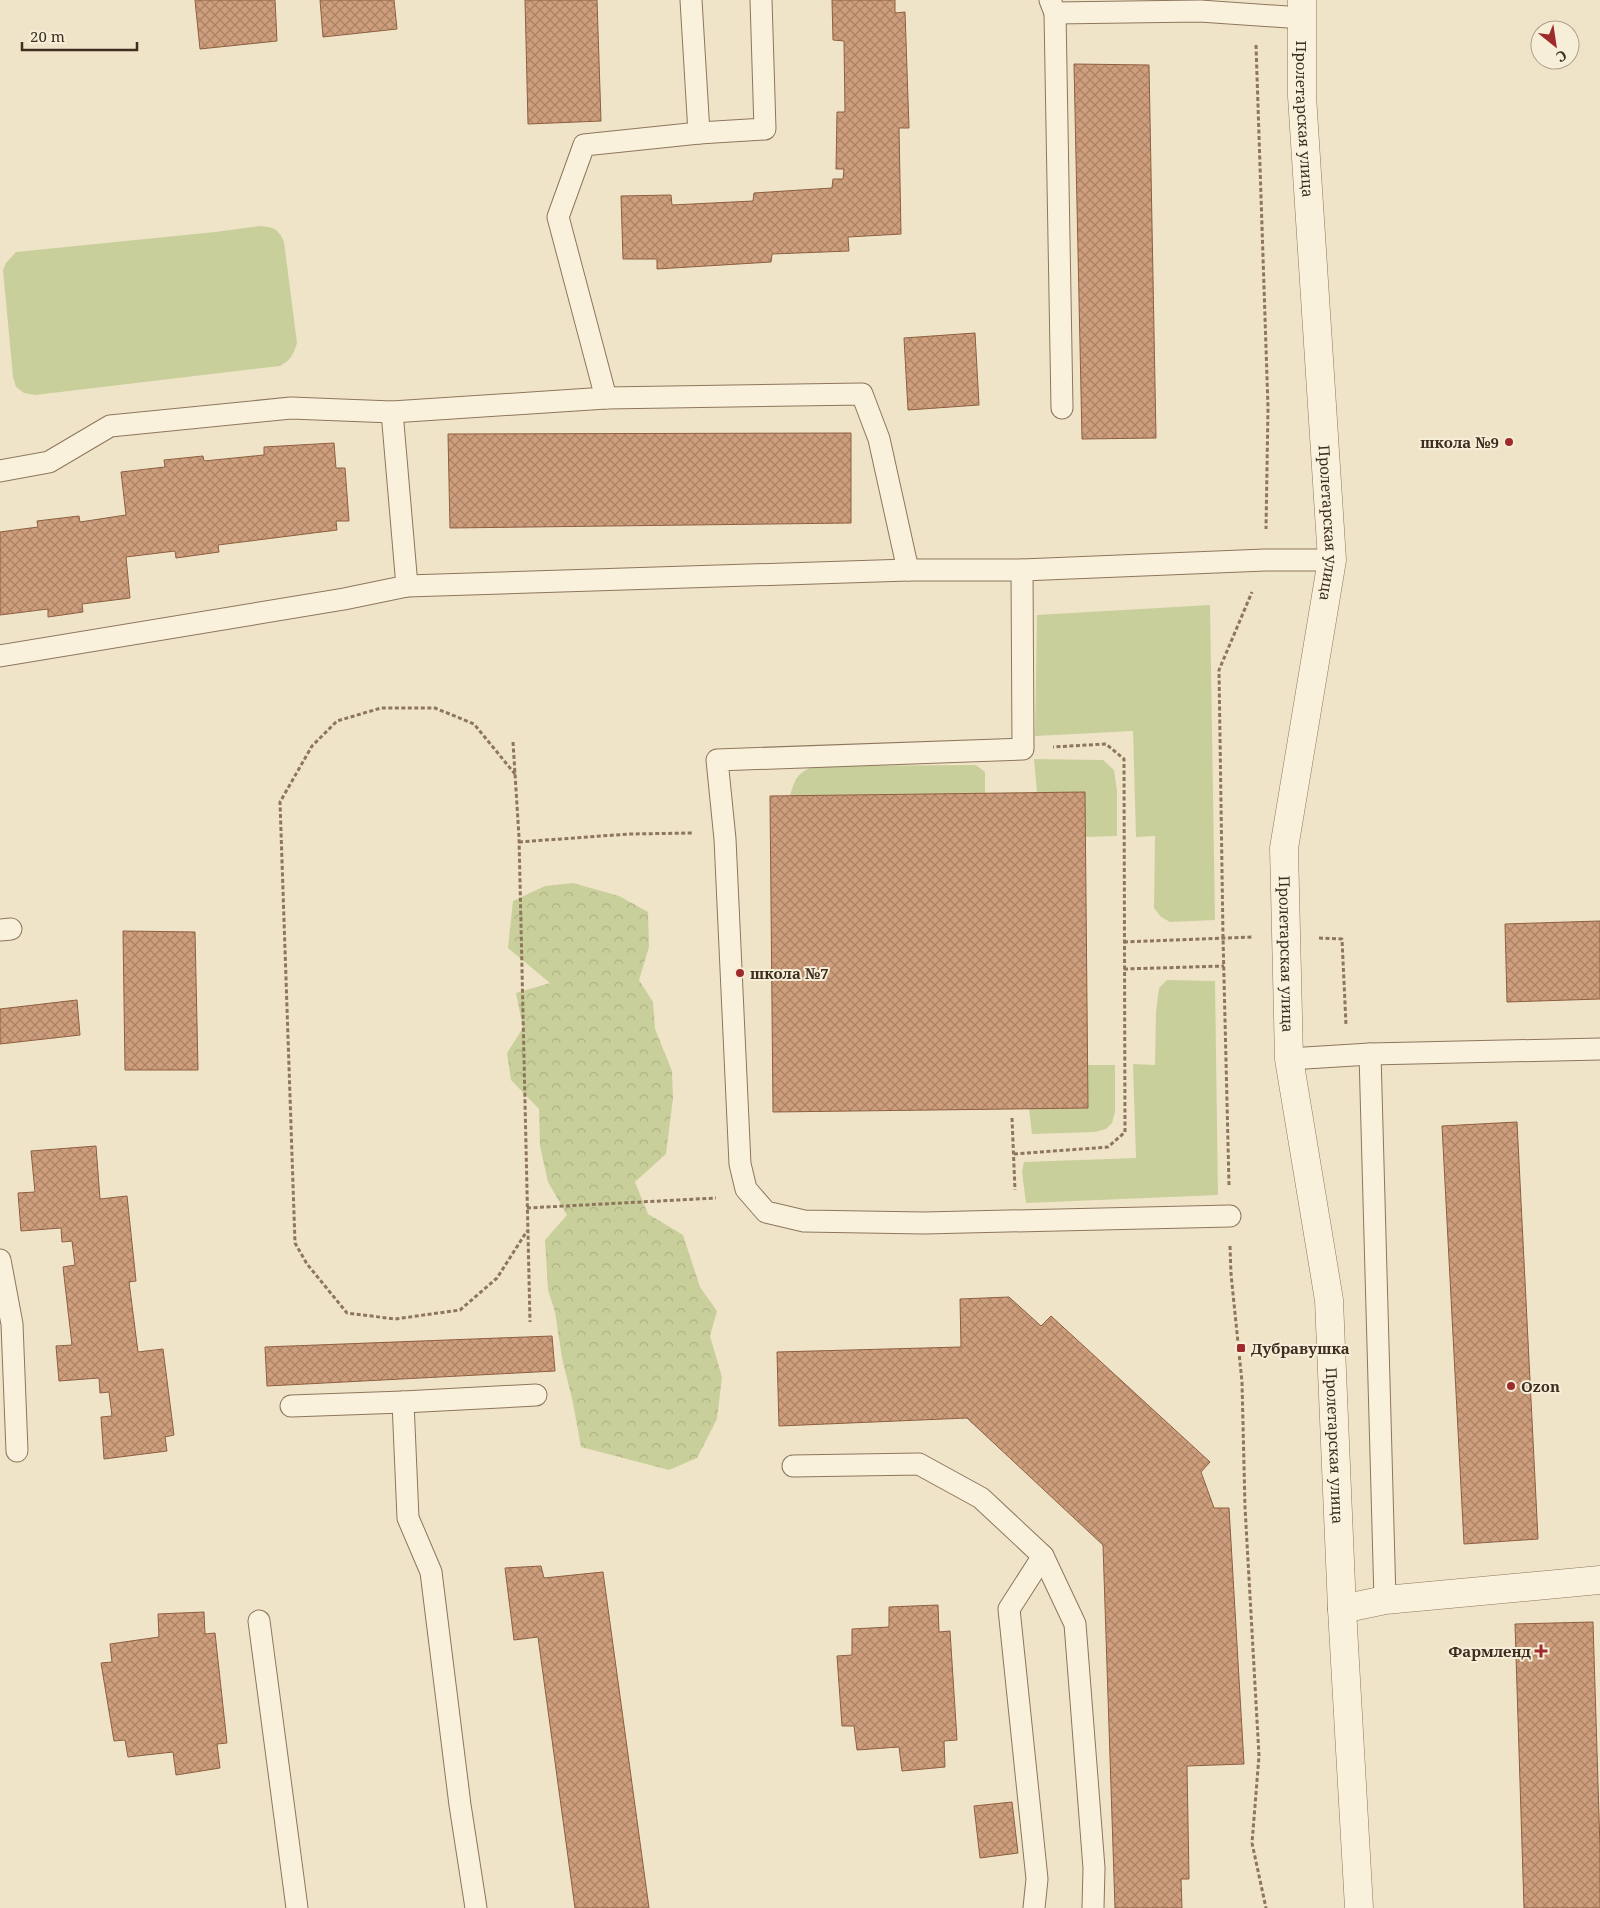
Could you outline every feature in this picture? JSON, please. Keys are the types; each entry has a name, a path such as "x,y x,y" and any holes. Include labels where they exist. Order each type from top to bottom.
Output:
{"street":[{"name":"Пролетарская улица","path":"1302,9 1302,96 1332,560 1284,848 1289,1059 1329,1300 1342,1609 1359,1908"},
{"path":"1342,1609 1384,1600 1600,1580"}],"lane":[{"path":"691,0 699,133"},
{"path":"606,398 558,218 584,145 765,128 761,0"},
{"path":"1062,408 1052,7 1253,14 1302,9"},
{"path":"0,471 49,462 110,426 291,408 392,412 606,398 862,394 879,439 908,570"},
{"path":"392,412 407,586"},
{"path":"0,656 344,599 407,586 908,570 1022,570 1265,560 1332,560"},
{"path":"1022,570 1023,749 717,760 725,839 740,1164 746,1189 766,1212 804,1221 924,1224 1230,1216"},
{"path":"1289,1059 1370,1054 1600,1049"},
{"path":"1370,1054 1384,1600"},
{"path":"0,1260 12,1324 18,1451"},
{"path":"291,1406 536,1394"},
{"path":"403,1402 408,1518 431,1572 460,1805 476,1908"},
{"path":"794,1466 920,1464 981,1498 1043,1556 1074,1624 1094,1868 1093,1908"},
{"path":"1034,1908 1037,1879 1009,1608 1043,1556"},
{"path":"259,1621 297,1908"}],"path":[{"path":"1253,14 1268,408 1265,560 1219,670 1231,1274 1242,1382 1245,1507 1259,1756 1252,1843 1266,1908"},
{"path":"515,774 474,724 435,708 381,708 336,722 312,746 280,802 280,812 294,1243 307,1264 347,1313 395,1319 460,1310 497,1278 528,1231"},
{"path":"513,742 519,842 530,1322"},
{"path":"1014,1154 1108,1148 1125,1132 1124,759 1106,744 1023,749"},
{"path":"519,842 629,834 672,834"},
{"path":"1124,942 1257,937"},
{"path":"1317,938 1342,939 1347,1056"},
{"path":"1124,969 1224,966"},
{"path":"1012,1118 1017,1221"},
{"path":"527,1208 693,1198"}],"green space":[{"path":"260,226 275,229 284,242 297,343 291,357 284,364 35,395 24,393 16,387 13,377 3,270 6,263 16,252"},
{"path":"1210,605 1215,920 1170,922 1161,917 1154,908 1155,836 1136,837 1133,731 1035,736 1037,615"},
{"path":"1034,759 1103,760 1114,770 1117,791 1117,836 1085,837 1037,793"},
{"path":"976,765 985,772 985,793 790,796 793,785 800,774 815,766"},
{"path":"573,883 619,896 648,912 649,947 639,980 653,1002 655,1029 672,1071 673,1098 666,1154 635,1182 648,1214 683,1235 700,1287 717,1311 710,1336 722,1377 717,1419 697,1458 669,1470 581,1447 562,1358 555,1312 548,1290 545,1240 567,1215 548,1182 540,1146 539,1109 511,1080 507,1053 523,1028 516,993 550,983 508,948 513,901 545,886"},
{"path":"1167,980 1215,981 1218,1195 1026,1203 1022,1172 1024,1162 1136,1158 1133,1064 1155,1065 1156,1012 1159,988"},
{"path":"1088,1065 1115,1065 1115,1112 1112,1123 1106,1129 1095,1132 1032,1134 1029,1109 1088,1108"}],"building":[{"path":"195,0 275,0 277,41 200,49"},
{"path":"320,0 394,0 397,29 323,37"},
{"path":"525,0 597,0 601,121 528,124"},
{"path":"832,0 895,0 895,13 905,12 909,128 899,128 901,234 848,237 849,251 772,254 771,262 657,269 657,259 623,259 621,196 671,195 672,205 753,201 754,193 832,188 833,179 843,179 844,169 836,169 837,112 845,112 844,41 833,40"},
{"path":"1074,64 1149,65 1156,438 1082,439"},
{"path":"975,333 979,405 908,410 904,338"},
{"path":"851,433 851,523 450,528 448,434"},
{"path":"334,443 336,468 345,468 349,521 336,521 337,530 218,545 219,552 176,558 175,551 126,557 130,598 82,604 83,612 48,617 48,609 0,615 0,532 38,527 37,521 79,516 80,522 126,515 121,472 165,467 164,460 203,456 204,461 264,455 264,447"},
{"name":"школа №7","path":"1085,792 1088,1108 773,1112 770,796"},
{"path":"1600,921 1600,999 1507,1002 1505,924"},
{"path":"123,931 195,932 198,1070 125,1070"},
{"path":"77,1000 80,1035 0,1044 0,1009"},
{"path":"1517,1122 1538,1539 1464,1544 1442,1126"},
{"path":"96,1146 100,1199 127,1196 136,1281 129,1282 138,1352 163,1349 174,1435 165,1437 167,1451 104,1459 101,1417 112,1416 109,1392 100,1393 99,1378 59,1381 56,1346 72,1345 63,1267 75,1265 72,1241 62,1242 61,1228 21,1231 18,1193 35,1192 31,1151"},
{"path":"1009,1297 1041,1326 1051,1316 1210,1462 1201,1472 1214,1508 1229,1508 1244,1764 1187,1766 1189,1879 1181,1879 1182,1908 1115,1908 1103,1545 967,1418 779,1426 777,1352 961,1347 960,1299"},
{"path":"552,1336 555,1371 267,1386 265,1347"},
{"path":"541,1566 544,1578 603,1572 649,1908 575,1908 538,1637 514,1640 505,1568"},
{"path":"938,1605 939,1632 950,1631 957,1740 944,1741 945,1767 902,1771 899,1747 857,1750 854,1726 842,1726 837,1656 852,1655 852,1629 889,1627 889,1607"},
{"path":"204,1612 205,1634 215,1633 227,1743 217,1744 220,1768 176,1775 173,1752 128,1757 125,1740 114,1741 101,1663 112,1662 110,1644 159,1637 158,1614"},
{"path":"1593,1622 1600,1908 1524,1908 1515,1624"},
{"path":"1012,1802 1018,1853 980,1858 974,1806"}],"place":[{"name":"школа №9","path":"1509,442"},
{"name":"школа №7","path":"740,973"},
{"name":"Дубравушка","path":"1241,1348"},
{"name":"Ozon","path":"1511,1386"},
{"name":"Фармленд","path":"1541,1651"}]}
